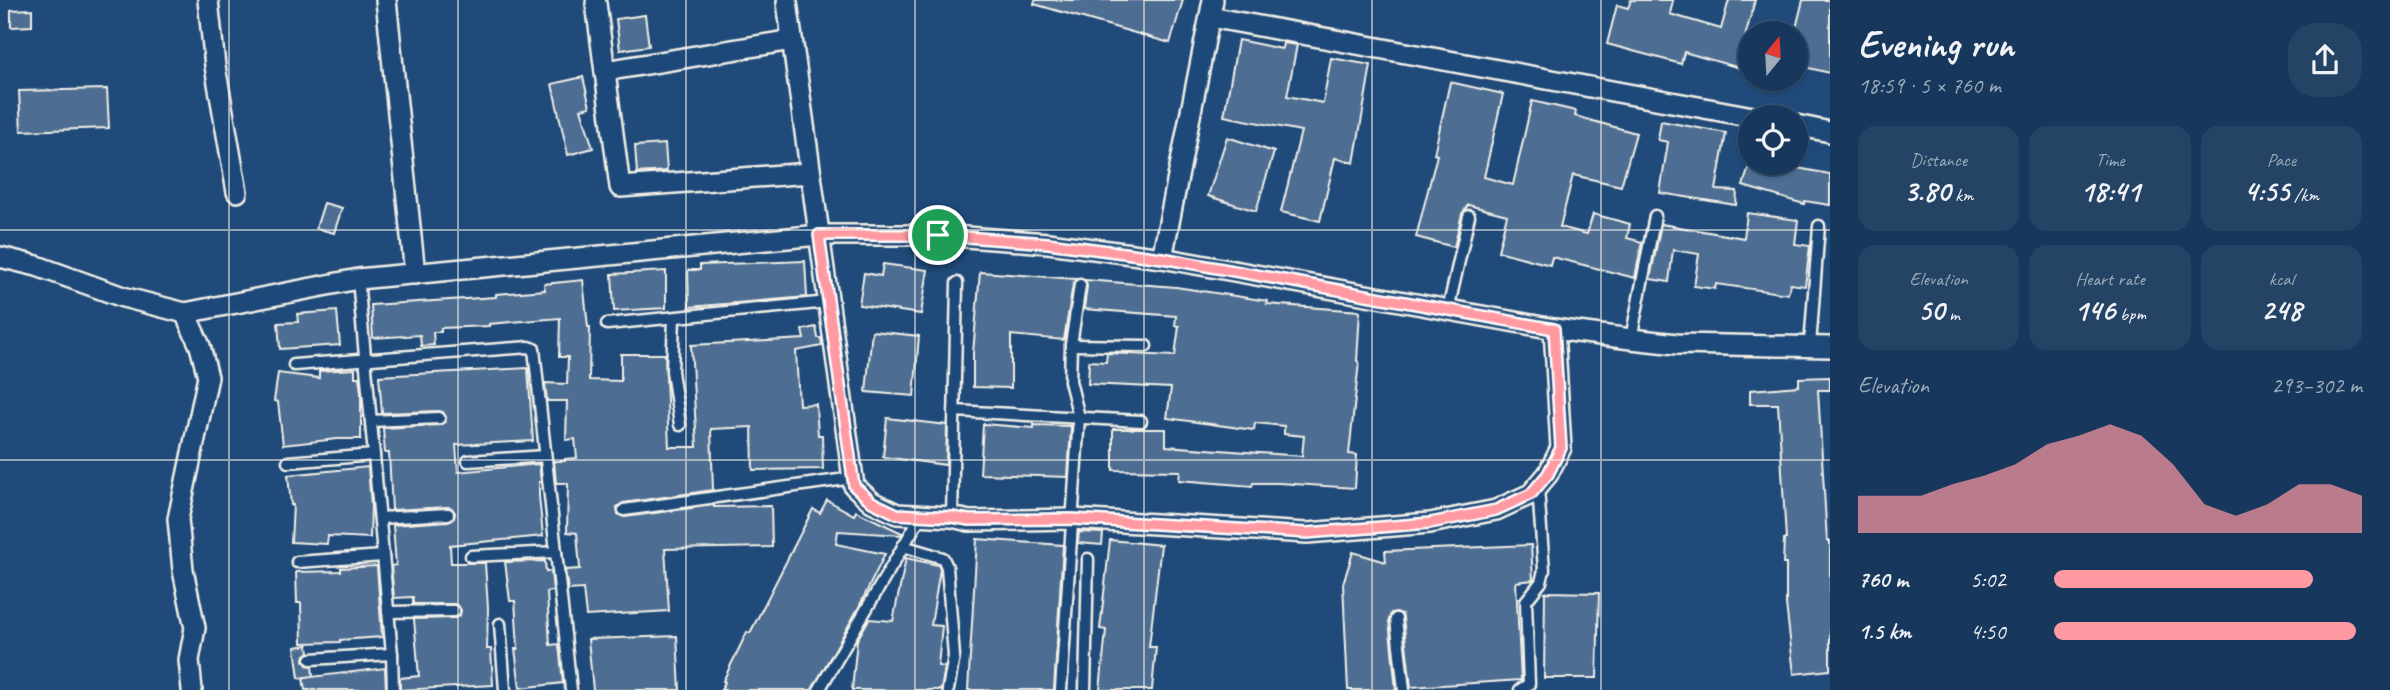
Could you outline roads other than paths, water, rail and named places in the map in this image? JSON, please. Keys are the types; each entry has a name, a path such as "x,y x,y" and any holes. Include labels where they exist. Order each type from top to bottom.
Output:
{"street":[{"path":"208,0 215,66 237,192"},
{"path":"386,0 415,274"},
{"path":"787,2 854,486 872,502 897,514 969,520 1072,519 1307,533 1430,523 1496,510 1531,494 1548,474 1561,448 1554,329"},
{"path":"596,3 620,187 810,173"},
{"path":"1162,258 1211,5 1738,114"},
{"path":"605,71 792,40"},
{"path":"1808,127 1830,132"},
{"path":"0,257 37,266 123,297 185,313 358,279 819,235 938,235 1048,243 1162,258 1554,329 1630,339 1677,344 1830,346"},
{"path":"185,313 200,346 208,377 178,519 183,570 195,628 189,660 192,690"}],"lane":[{"path":"1448,310 1468,216"},
{"path":"1630,339 1655,216"},
{"path":"1810,346 1819,226"},
{"path":"358,279 393,690"},
{"path":"952,517 957,283"},
{"path":"1061,690 1079,417 1070,381 1071,345 1080,285"},
{"path":"607,324 828,302"},
{"path":"674,318 672,371 680,425"},
{"path":"1071,345 1146,346"},
{"path":"294,365 529,347 534,349 571,690"},
{"path":"954,411 1141,421"},
{"path":"371,421 439,418"},
{"path":"288,462 374,456"},
{"path":"468,461 545,456"},
{"path":"624,510 853,478"},
{"path":"1520,690 1529,684 1526,601 1541,582 1544,570 1538,485"},
{"path":"380,518 448,514"},
{"path":"819,690 921,516"},
{"path":"904,546 943,558 947,567 954,656 948,690"},
{"path":"471,556 556,552"},
{"path":"297,562 383,556"},
{"path":"1085,690 1088,559"},
{"path":"388,612 454,611"},
{"path":"1396,620 1404,690"},
{"path":"500,624 505,690"},
{"path":"311,659 392,654"}]}
